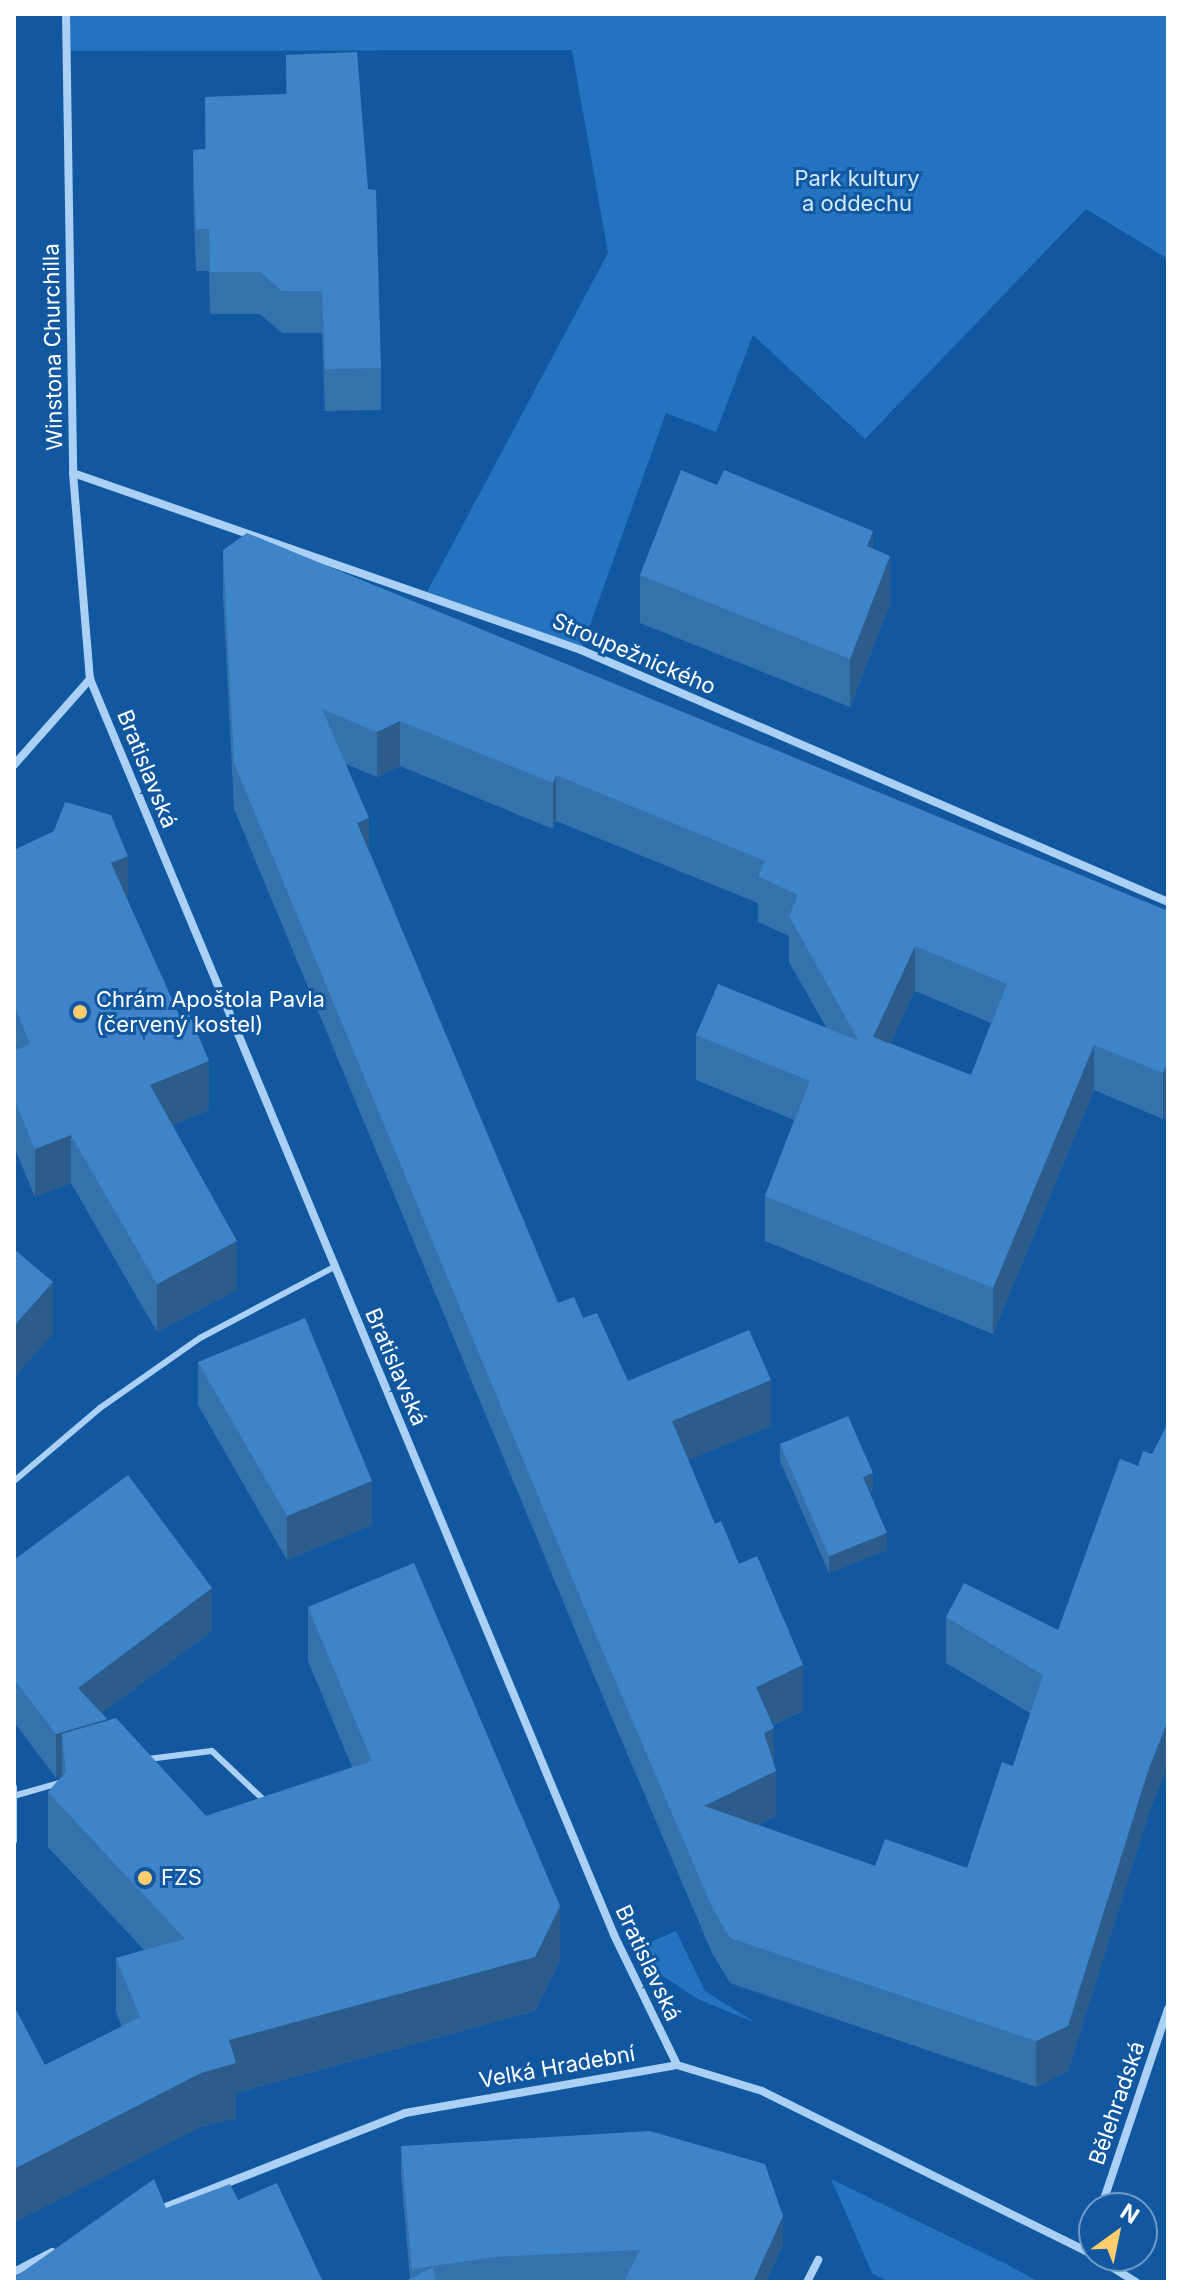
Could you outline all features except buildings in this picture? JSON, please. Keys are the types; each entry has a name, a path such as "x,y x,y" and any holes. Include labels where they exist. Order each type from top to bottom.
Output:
{"street":[{"name":"Winstona Churchilla","path":"66,14 73,473 90,679"},
{"name":"Stroupežnického","path":"73,473 581,650 1168,902"},
{"path":"14,765 90,679"},
{"name":"Bratislavská","path":"90,679 614,1935 677,2065"},
{"name":"Bělehradská","path":"1106,2192 1168,2009"},
{"name":"Velká Hradební","path":"142,2217 405,2113 677,2065 762,2091 1078,2247"},
{"path":"14,2272 69,2246"},
{"path":"807,2282 818,2260"}],"lane":[{"path":"14,1481 100,1408 200,1338 334,1267"},
{"path":"134,1761 212,1751 280,1816"},
{"path":"17,1795 75,1778"},
{"path":"14,1787 17,1795 14,1841"}],"green space":[{"name":"Park kultury a oddechu","path":"66,14 1168,14 1168,259 1086,209 865,439 753,335 716,432 666,413 581,650 427,592 608,253 572,50 67,51"},
{"path":"676,1931 705,1991 756,2023 698,1999 663,1976 641,1946"},
{"path":"831,2179 1039,2282 889,2282 872,2273"}],"place":[{"name":"Chrám Apoštola Pavla (červený kostel)","path":"80,1012"},
{"name":"FZS","path":"145,1878"}]}
